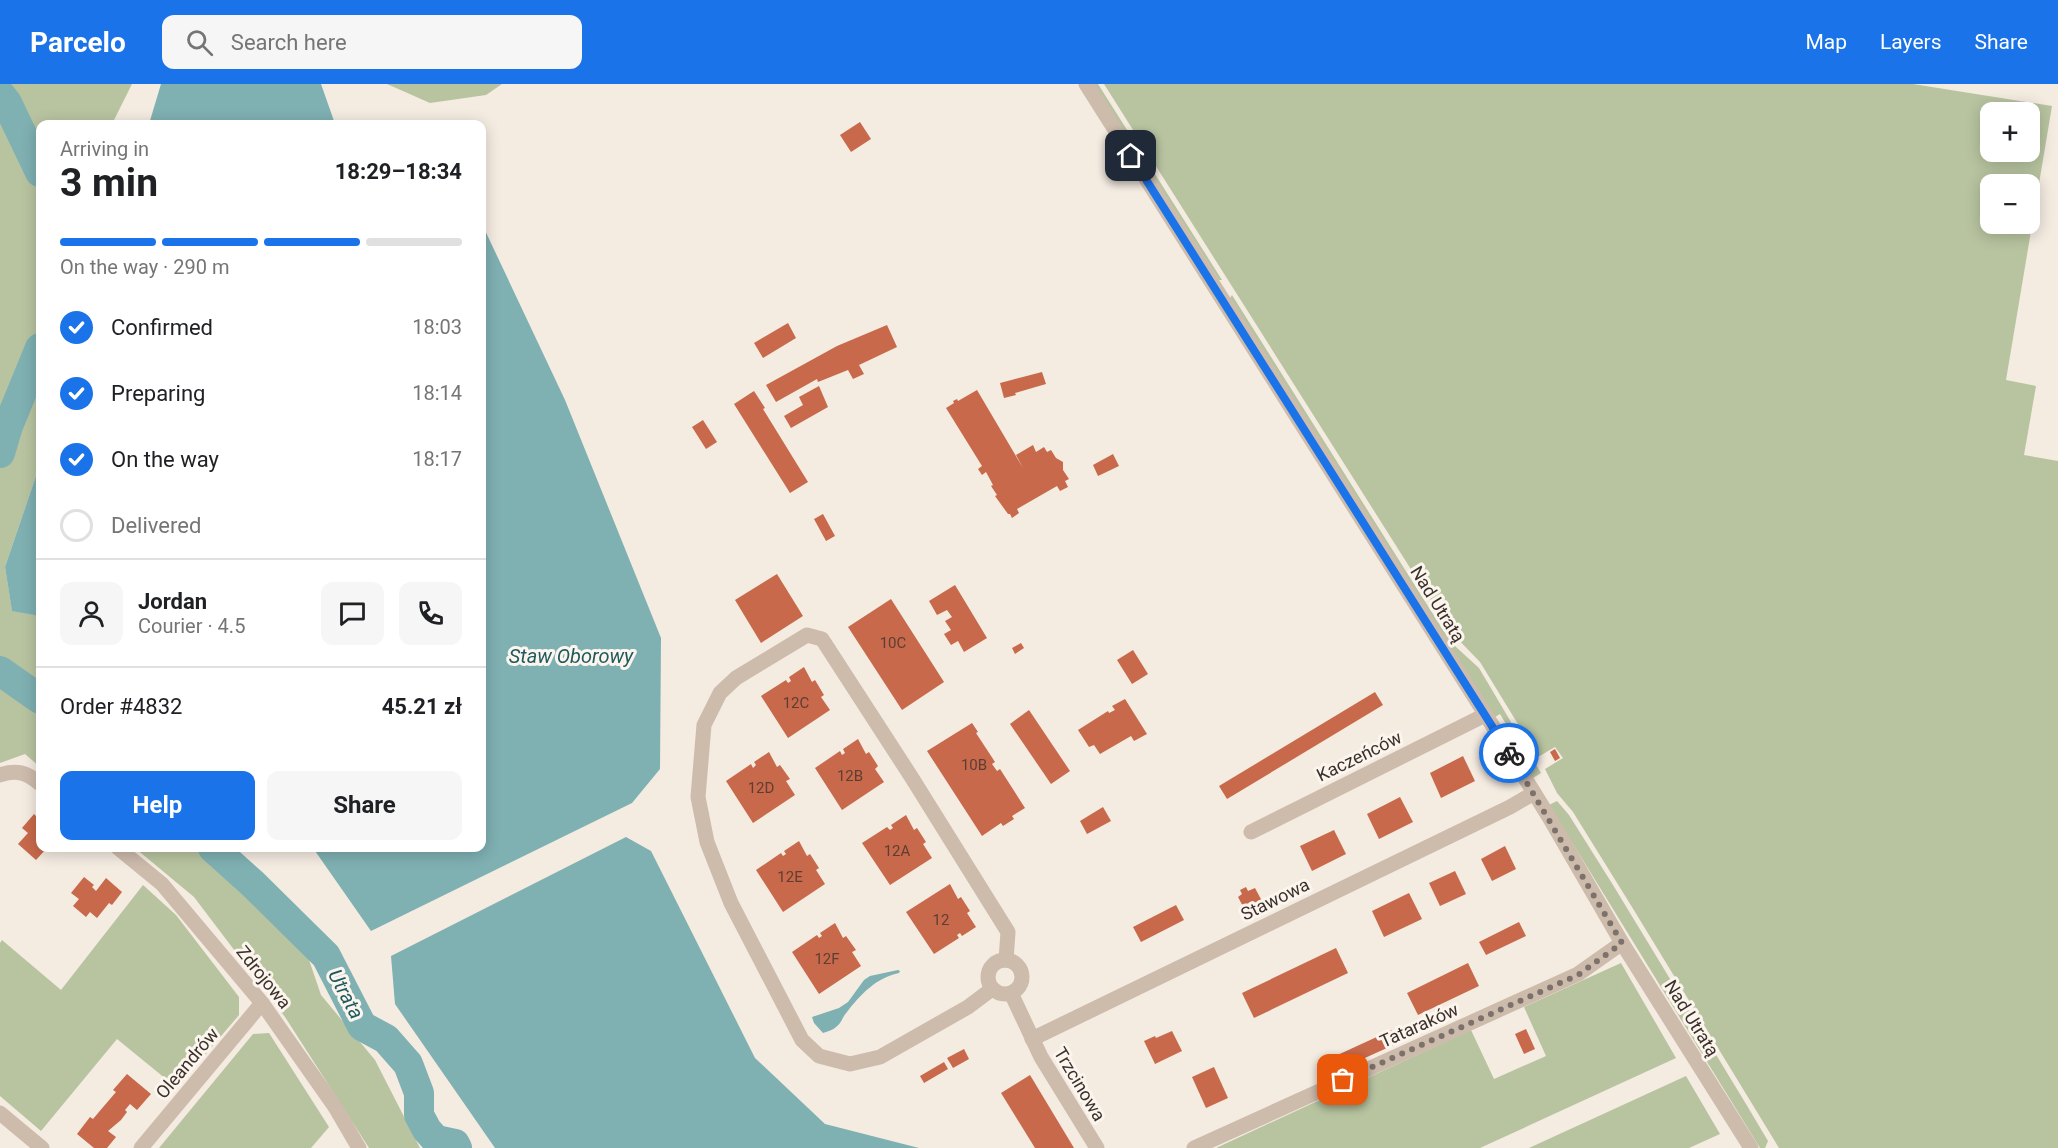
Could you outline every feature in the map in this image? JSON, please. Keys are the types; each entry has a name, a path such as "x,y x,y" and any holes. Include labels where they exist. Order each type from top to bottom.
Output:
{"street":[{"name":"Nad Utratą","path":"1086,84 1534,793 1622,943 1751,1148"},
{"path":"992,989 968,1007 880,1057 850,1064 819,1056 802,1040 731,903 707,842 698,797 704,725 720,693 736,678 807,635 822,639 1008,933 1006,960"},
{"name":"Kaczeńców","path":"1251,832 1485,715"},
{"path":"0,775 7,772 28,773 36,780"},
{"name":"Stawowa","path":"1032,1039 1510,807 1534,793"},
{"name":"Zdrojowa","path":"123,852 162,884 262,1003 335,1107 359,1148"},
{"name":"Tataraków","path":"1194,1148 1578,975 1622,943"},
{"path":"1000,960 1006,960 1016,963 1021,972 1019,987 1011,993 998,993 992,989 987,978 991,967 1000,960"},
{"name":"Trzcinowa","path":"1011,993 1041,1057 1097,1148"},
{"name":"Oleandrów","path":"141,1148 262,1003"},
{"path":"0,1113 42,1148"}],"green space":[{"path":"0,84 132,84 114,120 36,120 36,476 5,567 12,610 36,615 36,764 25,754 0,763"},
{"path":"387,84 502,84 486,95 430,103"},
{"path":"1094,84 1098,84 1222,280 1219,280"},
{"path":"1104,84 1913,84 2027,102 1980,102 1980,162 2040,162 2040,104 2052,106 2040,177 2040,174 1980,174 1980,234 2031,234 2006,380 2036,386 2024,455 2058,461 2058,1148 1779,1148 1573,812 1557,793 1545,769 1563,758 1555,747 1538,757 1480,662 1450,631"},
{"path":"1232,295 1443,630 1456,647 1479,668 1541,773 1533,778 1524,763 1526,761 1504,726 1506,724 1500,714 1495,717 1230,298"},
{"path":"1557,801 1569,815 1613,885 1746,1104 1768,1141 1765,1148 1760,1148 1549,805"},
{"path":"140,852 209,852 306,951 321,995 375,1060 420,1148 369,1148 285,1017 194,897"},
{"path":"143,885 176,915 239,997 239,1015 177,1088 117,1039 41,1131 0,1096 0,943 2,940 61,990"},
{"path":"1621,963 1676,1058 1480,1148 1216,1148 1471,1030 1494,1079 1546,1056 1524,1007"},
{"path":"269,1033 329,1127 311,1148 159,1148 253,1034"},
{"path":"1686,1076 1720,1134 1689,1148 1529,1148"}],"water":[{"path":"161,84 321,84 334,120 150,120"},
{"name":"Staw Oborowy","path":"486,232 565,400 661,638 660,769 632,803 371,931 316,852 486,852"},
{"path":"36,476 36,615 12,611 5,567"},
{"path":"626,837 651,851 755,1058 825,1124 919,1148 495,1148 395,1004 391,956"},
{"path":"898,970 899,973 883,978 863,993 845,1014 840,1024 833,1029 823,1033 814,1023 812,1017 839,1008 848,1002 864,980 870,976"}],"building":[{"path":"860,122 871,139 851,152 840,135"},
{"path":"788,323 796,338 763,358 754,343"},
{"path":"887,325 897,347 859,365 864,374 853,379 848,370 818,382 817,379 776,402 766,385 837,346"},
{"path":"1042,372 1046,384 1004,398 1000,383"},
{"path":"819,386 828,407 791,428 784,416 803,405 799,397"},
{"path":"977,390 1023,468 1016,455 1033,445 1036,452 1044,447 1047,452 1051,450 1056,458 1063,462 1063,470 1069,479 1065,481 1068,487 1060,491 1057,486 1017,509 1019,513 1012,518 1008,514 995,496 997,495 986,472 982,475 978,469 982,466 946,408 954,403 953,401 957,399 958,401"},
{"path":"754,391 808,482 790,493 734,404"},
{"path":"703,420 717,442 706,449 692,427"},
{"path":"1113,454 1119,466 1098,476 1093,465"},
{"path":"823,514 835,536 826,541 814,519"},
{"path":"777,574 803,616 761,643 735,600"},
{"path":"955,585 987,638 964,652 958,641 951,645 944,634 951,630 945,621 952,617 947,610 937,615 929,601"},
{"path":"891,599 944,682 902,710 848,627"},
{"path":"1021,643 1024,648 1015,654 1012,648"},
{"path":"1133,650 1148,674 1132,684 1117,660"},
{"path":"804,667 812,682 815,680 824,695 821,697 830,710 788,738 761,696 786,680 788,683 791,681 789,677"},
{"path":"1375,692 1383,705 1227,799 1219,786"},
{"path":"1125,699 1147,734 1134,741 1131,736 1100,754 1094,745 1089,747 1078,730 1108,711 1109,713 1115,710 1112,706"},
{"path":"1029,710 1070,771 1051,784 1010,724"},
{"path":"972,723 995,762 992,764 997,771 1000,769 1025,808 1012,816 1014,819 1003,826 1001,823 982,836 927,751"},
{"path":"858,739 866,754 869,752 878,766 875,769 884,782 842,810 815,768 840,751 842,755 845,753 843,749"},
{"path":"1555,749 1560,758 1555,761 1550,752"},
{"path":"769,752 777,767 780,765 790,779 786,781 795,795 753,823 726,781 751,764 753,768 756,765 754,762"},
{"path":"1463,756 1475,781 1441,798 1430,773"},
{"path":"1400,797 1413,822 1379,839 1367,814"},
{"path":"1103,807 1111,821 1087,834 1080,821"},
{"path":"34,814 36,816 36,852 43,852 36,860 18,844 28,833 22,828"},
{"path":"906,815 914,830 917,828 926,842 923,844 932,858 890,885 862,843 887,827 890,830 893,828 891,825"},
{"path":"1334,830 1346,854 1312,871 1300,846"},
{"path":"799,841 807,856 810,854 819,868 816,870 825,884 783,912 756,870 781,853 783,856 786,854 784,851"},
{"path":"1505,846 1516,869 1492,881 1481,859"},
{"path":"1455,871 1466,894 1440,906 1429,883"},
{"path":"84,877 94,885 92,887 96,891 106,878 122,892 112,905 109,903 97,918 90,912 86,917 73,906 79,899 71,893"},
{"path":"950,884 958,899 961,897 970,911 967,913 976,927 962,936 960,933 957,935 959,938 934,954 906,912"},
{"path":"1246,887 1248,891 1255,888 1263,903 1246,912 1238,897 1242,894 1240,890"},
{"path":"1409,893 1422,919 1384,937 1372,911"},
{"path":"1176,905 1184,920 1141,942 1133,927"},
{"path":"1519,922 1526,936 1486,955 1479,942"},
{"path":"835,923 843,938 846,936 856,950 852,952 861,966 819,994 792,952 817,935 819,938 822,936 820,933"},
{"path":"1336,948 1348,973 1254,1018 1242,993"},
{"path":"1468,963 1479,986 1418,1015 1407,993"},
{"path":"1526,1029 1535,1049 1524,1054 1515,1034"},
{"path":"1392,1030 1398,1043 1325,1076 1320,1063"},
{"path":"1172,1031 1182,1051 1155,1064 1144,1041"},
{"path":"964,1049 969,1059 953,1068 947,1058"},
{"path":"944,1062 948,1069 924,1083 920,1076"},
{"path":"1214,1067 1228,1098 1206,1108 1192,1077"},
{"path":"127,1074 151,1094 137,1110 130,1104 125,1110 127,1112 121,1120 108,1131 116,1137 107,1148 94,1148 77,1134 90,1117 93,1119 116,1092 113,1090"},
{"path":"1030,1075 1074,1148 1035,1148 1001,1093"}],"waterway":[{"name":"Utrata","path":"0,94 7,103 36,164"},
{"name":"Utrata","path":"0,453 8,426 36,358"},
{"name":"Utrata","path":"0,671 36,696"},
{"name":"Utrata","path":"217,852 326,956 362,1026 386,1039 408,1064 419,1093 419,1115 427,1130 436,1140 455,1144 457,1148"}],"way so far":[{"path":"1343,1080 1578,975 1622,943 1509,753"}],"route":[{"path":"1131,156 1509,753"}]}
